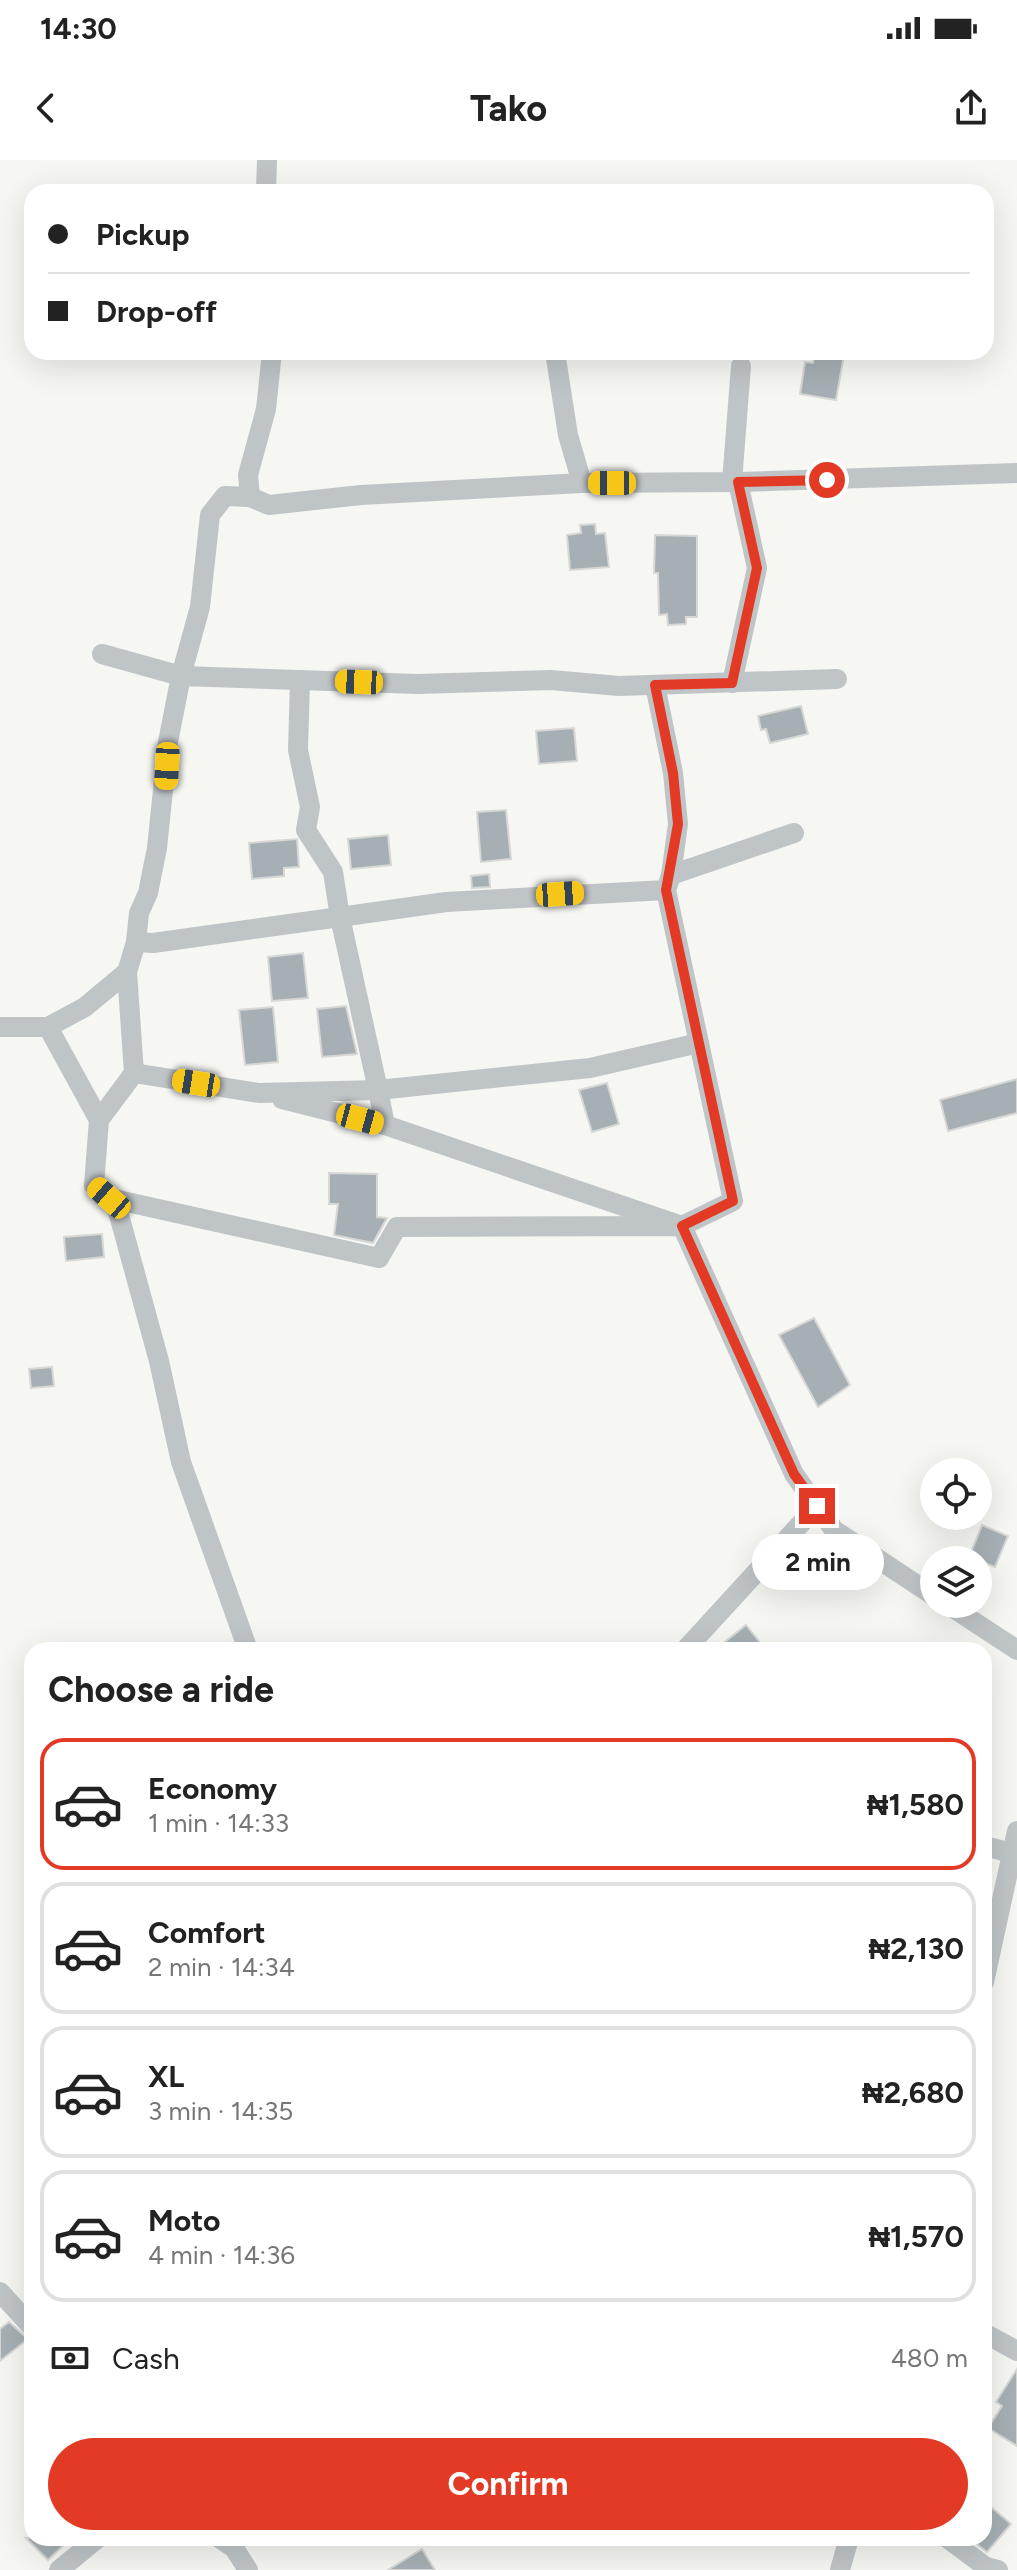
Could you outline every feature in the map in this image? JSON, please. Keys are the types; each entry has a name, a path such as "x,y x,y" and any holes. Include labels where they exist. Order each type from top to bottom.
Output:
{"street":[{"path":"266,184 267,160"},
{"path":"250,497 248,475 266,409 271,360"},
{"path":"556,360 568,435 582,483"},
{"path":"732,683 757,568 735,482 741,366"},
{"path":"245,1642 181,1462 116,1204 94,1185 99,1120 134,1073 127,972 157,848 168,742 181,676 200,607 210,515 225,496 250,497 269,505 361,495 582,483 735,482 1017,473"},
{"path":"102,654 181,676 418,684 551,680 619,686 837,679"},
{"path":"300,680 298,750 310,807 306,830 333,872 385,1125"},
{"path":"109,1198 379,1258 397,1227 682,1226 733,1201 669,883 678,824 673,773 655,685"},
{"path":"136,942 153,943 340,917 385,907 669,883 794,833"},
{"path":"0,1027 48,1027 85,1007 127,972"},
{"path":"48,1027 99,1120"},
{"path":"259,1093 378,1090 590,1068 699,1043"},
{"path":"134,1073 259,1093 385,1125 682,1226 794,1474 834,1530 920,1587"},
{"path":"692,1642 817,1506"},
{"path":"968,1618 1017,1650"},
{"path":"992,1945 1017,1831"},
{"path":"992,1848 1012,1853"},
{"path":"0,2292 24,2318"},
{"path":"992,2337 1017,2351"},
{"path":"59,2570 88,2546"},
{"path":"231,2546 248,2570"},
{"path":"840,2570 847,2546"},
{"path":"958,2546 986,2567 998,2570"}],"building":[{"path":"814,360 843,360 836,400 800,394 805,362 813,363"},
{"path":"595,524 596,534 605,533 609,567 570,570 567,535 581,533 580,525"},
{"path":"655,535 697,536 697,617 686,617 686,624 668,625 667,614 659,615 658,573 654,573"},
{"path":"801,706 808,734 770,743 766,729 761,730 758,716"},
{"path":"574,728 577,761 539,764 536,731"},
{"path":"506,810 511,859 481,862 477,812"},
{"path":"388,835 391,865 351,869 348,839"},
{"path":"297,839 299,867 284,868 284,876 252,879 249,843"},
{"path":"489,874 490,887 472,888 471,876"},
{"path":"303,953 308,998 272,1001 268,957"},
{"path":"346,1006 357,1054 322,1057 317,1009"},
{"path":"273,1007 278,1062 245,1065 239,1010"},
{"path":"1017,1079 1017,1113 948,1131 940,1100"},
{"path":"607,1083 619,1124 592,1132 579,1090"},
{"path":"329,1173 377,1174 377,1217 387,1218 373,1243 334,1235 338,1204 329,1204"},
{"path":"102,1234 104,1257 66,1261 64,1237"},
{"path":"814,1318 850,1385 818,1407 779,1335"},
{"path":"52,1367 54,1386 31,1388 29,1369"},
{"path":"992,1529 1008,1536 995,1567 992,1566 992,1546 973,1546 980,1530"},
{"path":"746,1625 760,1642 725,1642"},
{"path":"9,2322 24,2335 24,2342 0,2361 0,2329"},
{"path":"1017,2369 1017,2446 992,2430 992,2422 1002,2406 996,2402"},
{"path":"992,2508 1011,2524 987,2552 979,2546 992,2546"},
{"path":"34,2546 63,2546 48,2560"},
{"path":"422,2549 435,2570 388,2570"}],"route":[{"path":"817,1506 794,1474 682,1226 733,1201 676,925 666,890 678,824 673,773 660,724 655,685 732,683 757,568 738,482 827,480"}]}
